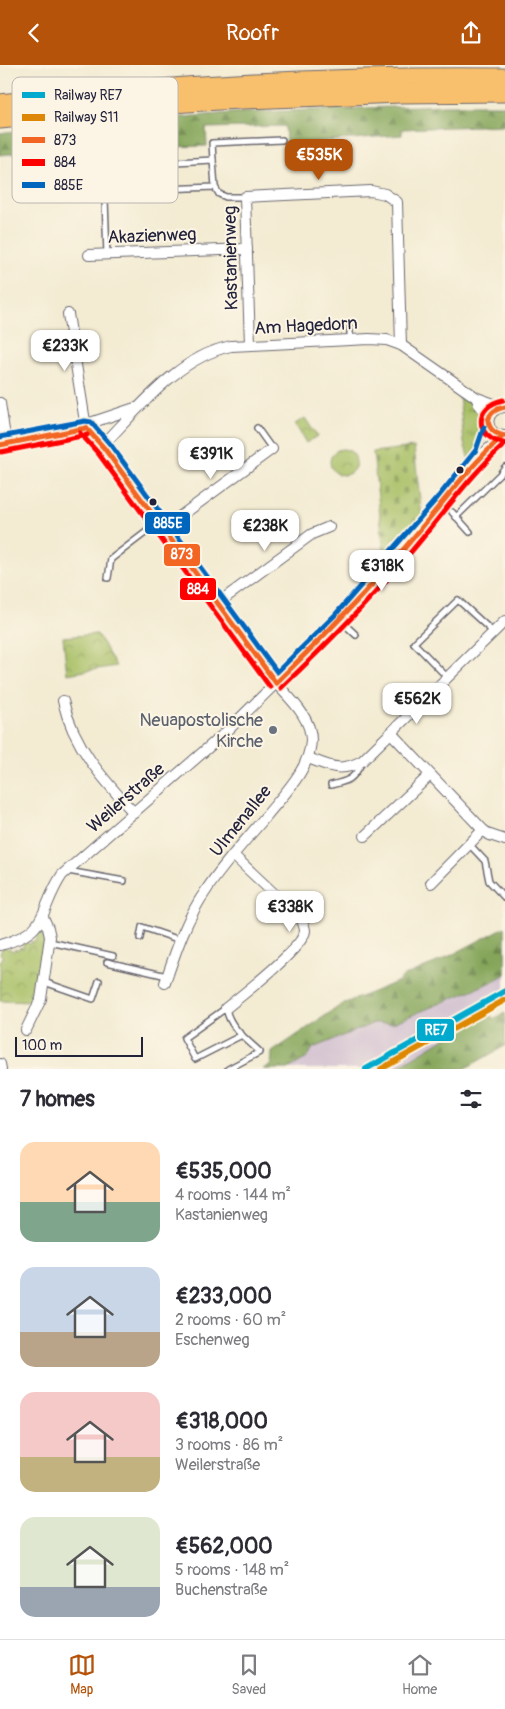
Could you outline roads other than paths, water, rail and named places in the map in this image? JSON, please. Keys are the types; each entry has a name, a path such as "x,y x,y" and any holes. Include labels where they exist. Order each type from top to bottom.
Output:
{"highway":[{"path":"178,87 217,84 399,78 505,78"},
{"path":"178,103 401,93 505,92"}],"street":[{"name":"Kastanienweg","path":"250,344 245,197 371,191 385,194 397,202 401,345"},
{"name":"Akazienweg","path":"88,255 247,249"},
{"path":"68,314 86,428"},
{"name":"Am Hagedorn","path":"102,446 140,406 182,368 201,356 218,349 250,344 350,340 387,341 401,345 477,397 504,407"},
{"name":"Am Hagedorn","path":"477,397 478,403 489,417"},
{"path":"0,403 3,444"},
{"name":"Am Hagedorn","path":"3,444 86,428 93,422 113,417 140,406"},
{"path":"504,407 494,410 489,417 491,429 498,435 504,436"},
{"name":"Ulmenallee","path":"86,428 102,446 276,683 299,710 308,723 311,740 308,758 295,781 206,889 180,940 166,979"},
{"name":"Weilerstraße","path":"483,454 491,429"},
{"name":"Weilerstraße","path":"0,945 28,934 36,927 43,917 56,885 68,871 225,733 340,620 403,550 483,454 504,436"},
{"path":"160,526 272,449"},
{"path":"218,603 312,534 329,527"},
{"path":"308,758 333,767 343,768 362,761 505,621"},
{"path":"63,701 74,732 88,757 132,814"},
{"path":"391,733 483,831 505,840"},
{"path":"365,836 430,775"},
{"path":"431,883 483,831"},
{"path":"226,1008 251,989 283,959 300,942 305,931 302,920 233,855"},
{"path":"26,1030 41,999 44,982 49,942 48,927 43,917"},
{"path":"0,1064 1,1069"}],"lane":[{"path":"245,197 226,197 219,194 215,187 212,143 282,140"},
{"path":"178,162 213,160"},
{"path":"178,188 215,187"},
{"path":"105,203 107,255"},
{"path":"350,328 350,340"},
{"path":"257,428 272,449"},
{"path":"456,517 500,475 505,467"},
{"path":"500,475 505,480"},
{"path":"452,512 470,531"},
{"path":"108,578 111,559 160,526"},
{"path":"448,678 414,643 458,600 493,632"},
{"path":"340,620 356,635"},
{"path":"331,785 355,776 362,761"},
{"path":"470,844 485,861 489,881 505,898"},
{"path":"68,871 124,881"},
{"path":"140,938 142,927 180,940"},
{"path":"49,942 113,956"},
{"path":"107,962 166,979"},
{"path":"44,982 93,999 99,981"},
{"path":"228,1069 260,1052 227,1017 226,1008 184,1038 195,1059 242,1035"}],"rail line":[{"name":"RE7","path":"366,1069 505,991"},
{"name":"S11","path":"381,1069 505,1000"}],"place":[{"name":"Neuapostolische Kirche","path":"273,730"}]}
